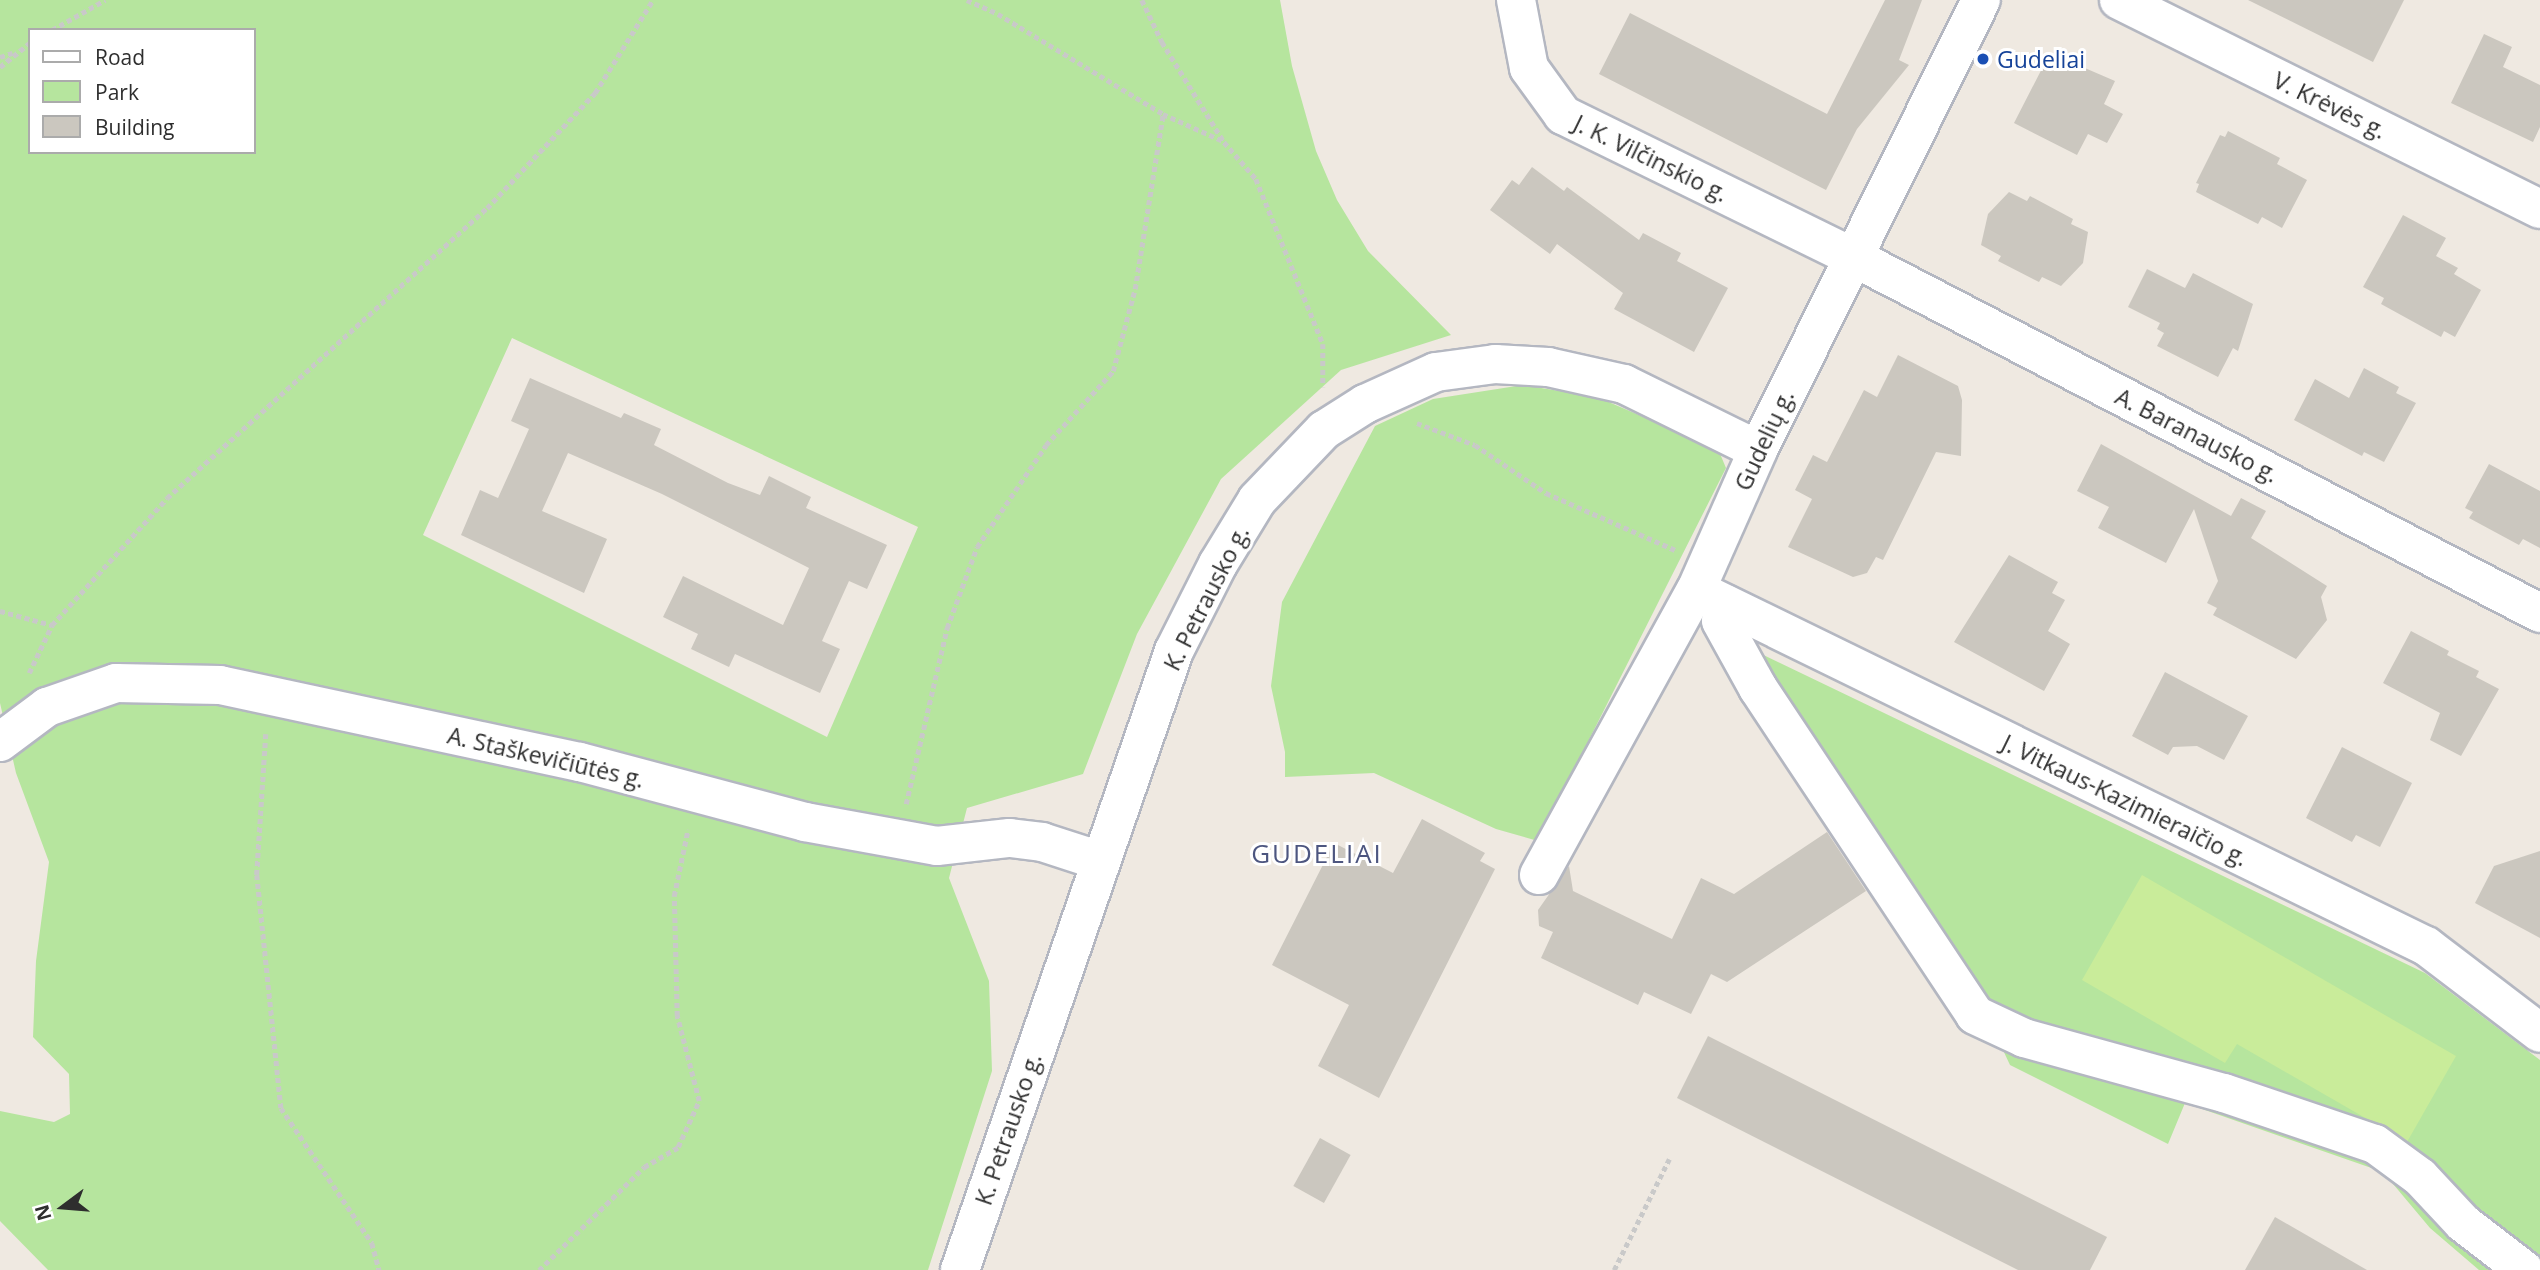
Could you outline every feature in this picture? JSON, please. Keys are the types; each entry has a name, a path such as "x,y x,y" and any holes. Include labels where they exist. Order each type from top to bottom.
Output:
{"street":[{"name":"J. K. Vilčinskio g.","path":"1516,0 1529,68 1563,115 1853,257"},
{"name":"Gudelių g.","path":"1539,876 1710,585 1758,450 1982,0"},
{"name":"V. Krėvės g.","path":"2119,0 2540,209"},
{"name":"A. Baranausko g.","path":"1853,257 2540,613"},
{"name":"K. Petrausko g.","path":"960,1270 1174,651 1217,564 1257,500 1324,430 1365,404 1436,372 1495,364 1548,367 1624,384 1758,450"},
{"name":"J. Vitkaus-Kazimieraičio g.","path":"1710,585 2426,946 2540,1033"},
{"path":"1710,585 1721,621 1758,688 1975,1015 2024,1038 2224,1093 2375,1144 2420,1177 2463,1223 2524,1270"},
{"name":"A. Staškevičiūtės g.","path":"0,742 47,707 116,683 220,685 580,761 696,794 897,840 937,846 1010,838 1042,842 1101,861"}],"path":[{"path":"56,28 105,0"},
{"path":"23,684 52,625 167,498 487,208 595,93 653,0"},
{"path":"967,0 998,14 1163,114 1224,142"},
{"path":"1142,0 1162,42 1224,142 1256,179 1323,344 1324,430"},
{"path":"0,67 28,44"},
{"path":"0,57 16,52"},
{"path":"897,840 947,628 977,547 1046,445 1113,371 1135,289 1163,114"},
{"path":"1365,404 1475,445 1546,493 1639,538 1710,585"},
{"path":"0,611 52,625"},
{"path":"268,696 257,875 281,1108 372,1243 379,1270"},
{"path":"539,1270 643,1167 678,1147 699,1101 677,1016 674,896 696,794"},
{"path":"1614,1270 1669,1159"}],"green space":[{"path":"0,0 1280,0 1292,66 1316,151 1337,200 1368,251 1451,335 1341,370 1221,479 1137,634 1083,774 967,808 949,878 989,981 992,1071 928,1270 48,1270 0,1221 0,1111 54,1122 70,1114 69,1074 33,1037 36,961 49,862 16,773 0,703","holes":["512,338 918,527 827,737 423,535"]},
{"path":"1523,385 1597,397 1718,449 1726,468 1538,841 1496,829 1374,773 1285,777 1285,752 1271,686 1282,602 1375,426 1433,399"},
{"path":"1751,649 2425,973 2540,1060 2540,1270 2479,1270 2430,1228 2383,1172 2185,1103 2168,1144 2010,1065 1979,999"},
{"path":"2142,875 2456,1056 2407,1142 2237,1044 2225,1063 2082,980"}],"building":[{"path":"1885,0 1922,0 1899,60 1909,65 1857,129 1826,190 1599,74 1630,13 1827,114"},
{"path":"2248,0 2404,0 2373,62"},
{"path":"2484,34 2512,47 2503,67 2540,85 2540,127 2533,142 2451,103"},
{"path":"2050,53 2115,81 2104,104 2123,114 2107,143 2088,134 2077,155 2014,123"},
{"path":"2228,131 2280,158 2277,164 2307,180 2282,228 2262,217 2258,224 2196,192 2199,184 2196,183 2220,135 2225,137"},
{"path":"1532,167 1564,191 1567,187 1639,240 1643,233 1681,253 1677,261 1728,288 1694,352 1614,309 1623,293 1557,244 1550,254 1490,210 1512,180 1519,185"},
{"path":"2009,192 2027,201 2030,196 2073,219 2071,224 2088,232 2083,263 2061,286 2042,277 2039,282 1998,261 2001,256 1981,245 1988,214"},
{"path":"2403,215 2446,238 2436,256 2458,268 2454,274 2481,290 2455,337 2444,331 2441,337 2381,304 2384,298 2363,287"},
{"path":"2147,269 2185,288 2193,273 2253,304 2238,351 2233,348 2218,377 2157,346 2164,333 2157,329 2160,323 2128,307"},
{"path":"1898,355 1958,386 1962,400 1961,456 1936,452 1883,560 1876,557 1867,573 1853,577 1788,547 1812,499 1795,490 1813,455 1827,462 1864,390 1877,397"},
{"path":"2364,368 2399,387 2396,393 2416,403 2384,462 2364,452 2362,456 2294,420 2315,379 2349,398"},
{"path":"530,378 621,418 624,413 661,429 654,445 728,483 760,495 769,476 811,497 806,508 887,545 867,589 849,581 822,641 840,649 820,693 735,654 729,667 691,649 698,634 663,617 683,576 783,625 809,568 662,494 568,453 542,511 607,539 584,593 461,535 480,490 498,498 529,429 511,421"},
{"path":"2101,444 2231,516 2241,498 2266,511 2251,538 2327,586 2321,597 2327,620 2296,659 2213,615 2217,608 2207,603 2218,581 2194,509 2166,563 2098,528 2109,507 2077,491"},
{"path":"2489,464 2540,491 2540,548 2523,539 2519,545 2469,518 2473,512 2465,508"},
{"path":"2009,555 2058,582 2052,593 2065,600 2048,631 2070,644 2044,691 1954,642"},
{"path":"2411,631 2449,651 2447,655 2479,671 2476,677 2499,689 2461,756 2430,740 2440,713 2383,683"},
{"path":"2165,672 2248,716 2224,760 2197,746 2173,747 2168,755 2132,736"},
{"path":"2342,747 2412,783 2380,847 2356,835 2352,842 2306,818"},
{"path":"1422,819 1485,853 1480,861 1495,869 1379,1098 1318,1066 1349,1005 1272,965 1334,843 1393,873"},
{"path":"1827,832 1866,891 1727,982 1711,974 1691,1014 1644,992 1638,1005 1541,958 1553,932 1539,926 1538,910 1569,866 1573,891 1672,939 1701,878 1734,894"},
{"path":"2540,851 2540,938 2475,903 2494,866"},
{"path":"1708,1036 2107,1237 2090,1270 2018,1270 1677,1098"},
{"path":"1320,1138 1351,1155 1324,1203 1293,1186"},
{"path":"2275,1217 2367,1270 2245,1270"}],"place":[{"name":"Gudeliai","path":"1983,59"}],"district":[{"name":"GUDELIAI","path":"1317,854"}]}
